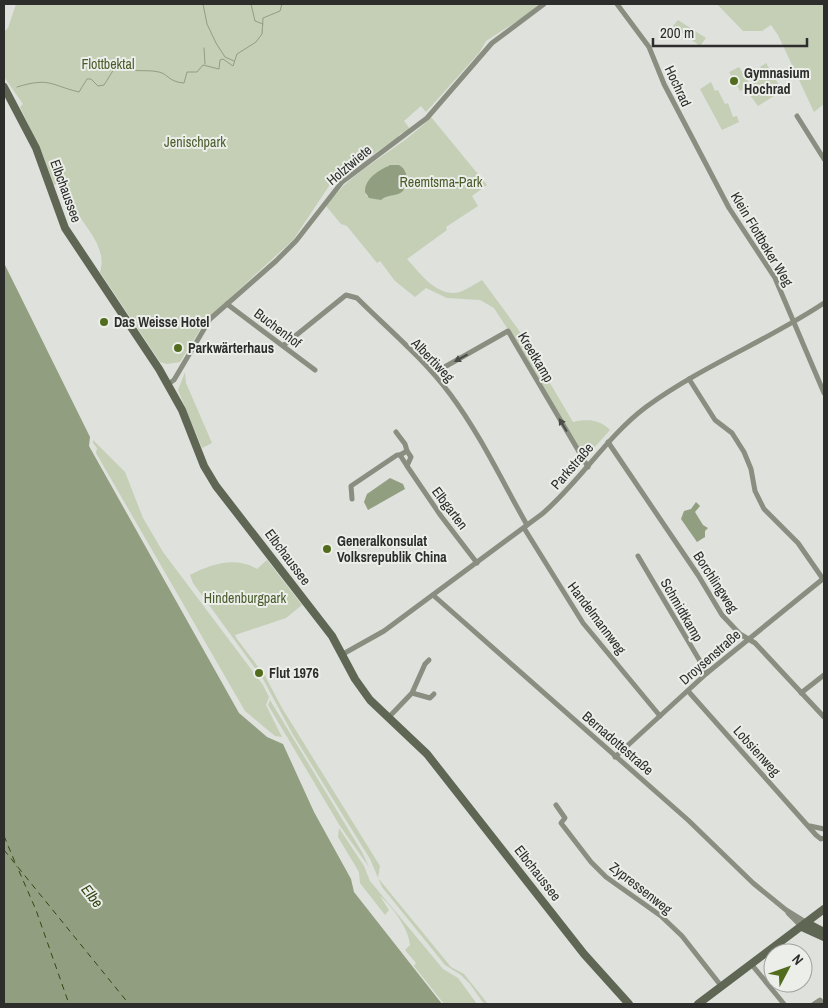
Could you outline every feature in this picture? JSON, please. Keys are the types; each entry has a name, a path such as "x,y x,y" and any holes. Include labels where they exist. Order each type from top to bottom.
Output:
{"main road":[{"name":"Elbchaussee","path":"4,87 39,154 65,228 136,330 168,384 182,410 204,466 216,486 332,636 363,690 388,718 436,764 584,954 629,1004"},
{"path":"698,1004 824,909"},
{"name":"Bernadottestraße","path":"804,925 824,932"},
{"name":"Bernadottestraße","path":"804,925 824,937"},
{"name":"Elbchaussee","path":"622,997 635,1004"}],"street":[{"name":"Holztwiete","path":"168,384 174,380 198,336 210,320 251,285 289,248 342,182 427,118 492,43 544,4"},
{"name":"Hochrad","path":"617,4 649,47 664,84 701,154"},
{"path":"797,116 824,159"},
{"name":"Klein Flottbeker Weg","path":"701,154 729,208 775,278 824,393"},
{"name":"Albertiweg","path":"284,345 346,295 352,295 434,373 463,412 525,526"},
{"name":"Parkstraße","path":"342,654 375,637 559,499 608,442 639,412 689,379 730,355 795,322 824,303"},
{"name":"Buchenhof","path":"227,304 315,370"},
{"name":"Kreetkamp","path":"434,373 508,331 588,467"},
{"path":"689,379 715,420 732,433 744,452 751,469 755,491 764,509 802,548 824,579"},
{"path":"396,432 405,444 406,451 411,457 407,466"},
{"name":"Borchlingweg","path":"608,442 698,575 713,604 735,630 748,638 824,717"},
{"path":"352,499 351,486 406,451"},
{"name":"Elbgarten","path":"400,455 476,563"},
{"name":"Handelmannweg","path":"525,526 584,623 660,716"},
{"name":"Schmidtkamp","path":"638,556 707,673"},
{"name":"Droysenstraße","path":"615,757 748,638 824,579"},
{"name":"Bernadottestraße","path":"433,595 688,820 753,883 804,925"},
{"path":"388,718 412,693 424,664 429,660"},
{"path":"802,693 824,675"},
{"name":"Lobsienweg","path":"688,691 821,839 824,838"},
{"path":"412,693 425,698 430,698 434,694"},
{"name":"Zypressenweg","path":"556,805 565,818 561,823 592,862 606,877 668,923 682,936 722,987"},
{"path":"809,826 824,829"},
{"path":"752,965 784,1004"},
{"path":"814,1004 820,1000 823,1004"}],"green space":[{"name":"Jenischpark","path":"16,4 539,4 525,16 486,41 479,53 426,112 421,106 404,121 410,129 400,134 397,138 331,183 293,240 206,320 180,362 167,364 160,362 100,272 102,263 98,246 72,205 63,182 53,185 43,155 20,107 23,104 4,77 4,32 8,28"},
{"path":"717,4 824,4 824,104 814,112 778,35 771,25 762,31 743,31"},
{"path":"678,20 706,38 700,46 673,26"},
{"path":"766,63 779,85 787,86 791,98 785,89 758,106 747,91 751,89 750,86 740,91 729,72 739,67 749,83 766,76 760,67"},
{"path":"711,82 715,91 718,90 725,104 728,103 733,117 737,116 739,122 722,130 700,89"},
{"name":"Reemtsma-Park","path":"431,117 487,185 472,196 478,206 446,227 447,230 407,259 423,277 444,291 460,292 482,280 518,329 573,422 593,421 606,426 610,430 585,458 527,359 494,308 480,300 447,298 426,288 415,297 395,281 380,261 377,263 347,226 341,224 326,206 349,181","holes":["390,165 405,171 407,177 403,191 396,195 391,194 381,200 366,196 370,180 380,171"]},
{"path":"185,372 186,383 212,443 202,448 178,390"},
{"path":"93,440 125,472 143,518 163,552 263,685 269,697 266,705 282,737 275,736 245,711 96,453 97,448"},
{"name":"Hindenburgpark","path":"267,560 302,605 286,618 235,635 265,676 282,708 380,866 378,878 370,859 292,733 263,679 193,583 190,575 215,565 232,562 249,565 257,569"},
{"path":"270,700 362,852 369,867 340,826 268,705"},
{"path":"339,828 364,866 370,881 443,969 458,978 477,1004 444,1004 414,966 416,963 405,950 410,945 407,932 390,906 380,896 389,910 385,915 360,883 359,872 338,837"},
{"path":"378,878 451,967 464,974 488,1004 484,1004 461,975 445,965 382,887"}],"water":[{"path":"390,165 399,165 405,170 407,180 403,191 381,200 369,198 365,192 367,183 377,172"},
{"name":"Elbe","path":"4,263 90,437 89,446 239,713 267,737 283,744 314,812 351,879 354,892 442,1004 4,1004"},
{"path":"390,478 403,484 405,489 368,510 364,502 367,494"},
{"path":"696,502 700,506 695,512 703,525 708,528 705,531 705,537 697,542 681,519 684,511 691,509"}],"waterway":[{"path":"203,4 207,24 216,43 225,57 234,61"},
{"path":"251,4 255,21 263,24"},
{"path":"17,87 43,82 79,92 87,79 91,79 98,86 104,85 114,69 119,67 128,70 159,72 172,80 184,83 187,72 197,72 203,65 219,69 220,60 223,59 233,66 237,54 256,42 262,34 263,18 280,11 282,4"},
{"path":"204,48 205,64"}],"ferry route":[{"path":"4,836 17,867"},
{"path":"4,850 129,1004"},
{"path":"19,871 36,910 69,1004"}],"place":[{"name":"Gymnasium Hochrad","path":"734,81"},
{"name":"Das Weisse Hotel","path":"104,322"},
{"name":"Parkwärterhaus","path":"178,348"},
{"name":"Generalkonsulat Volksrepublik China","path":"327,549"},
{"name":"Flut 1976","path":"259,673"}],"park label":[{"name":"Flottbektal","path":"108,64"}]}
